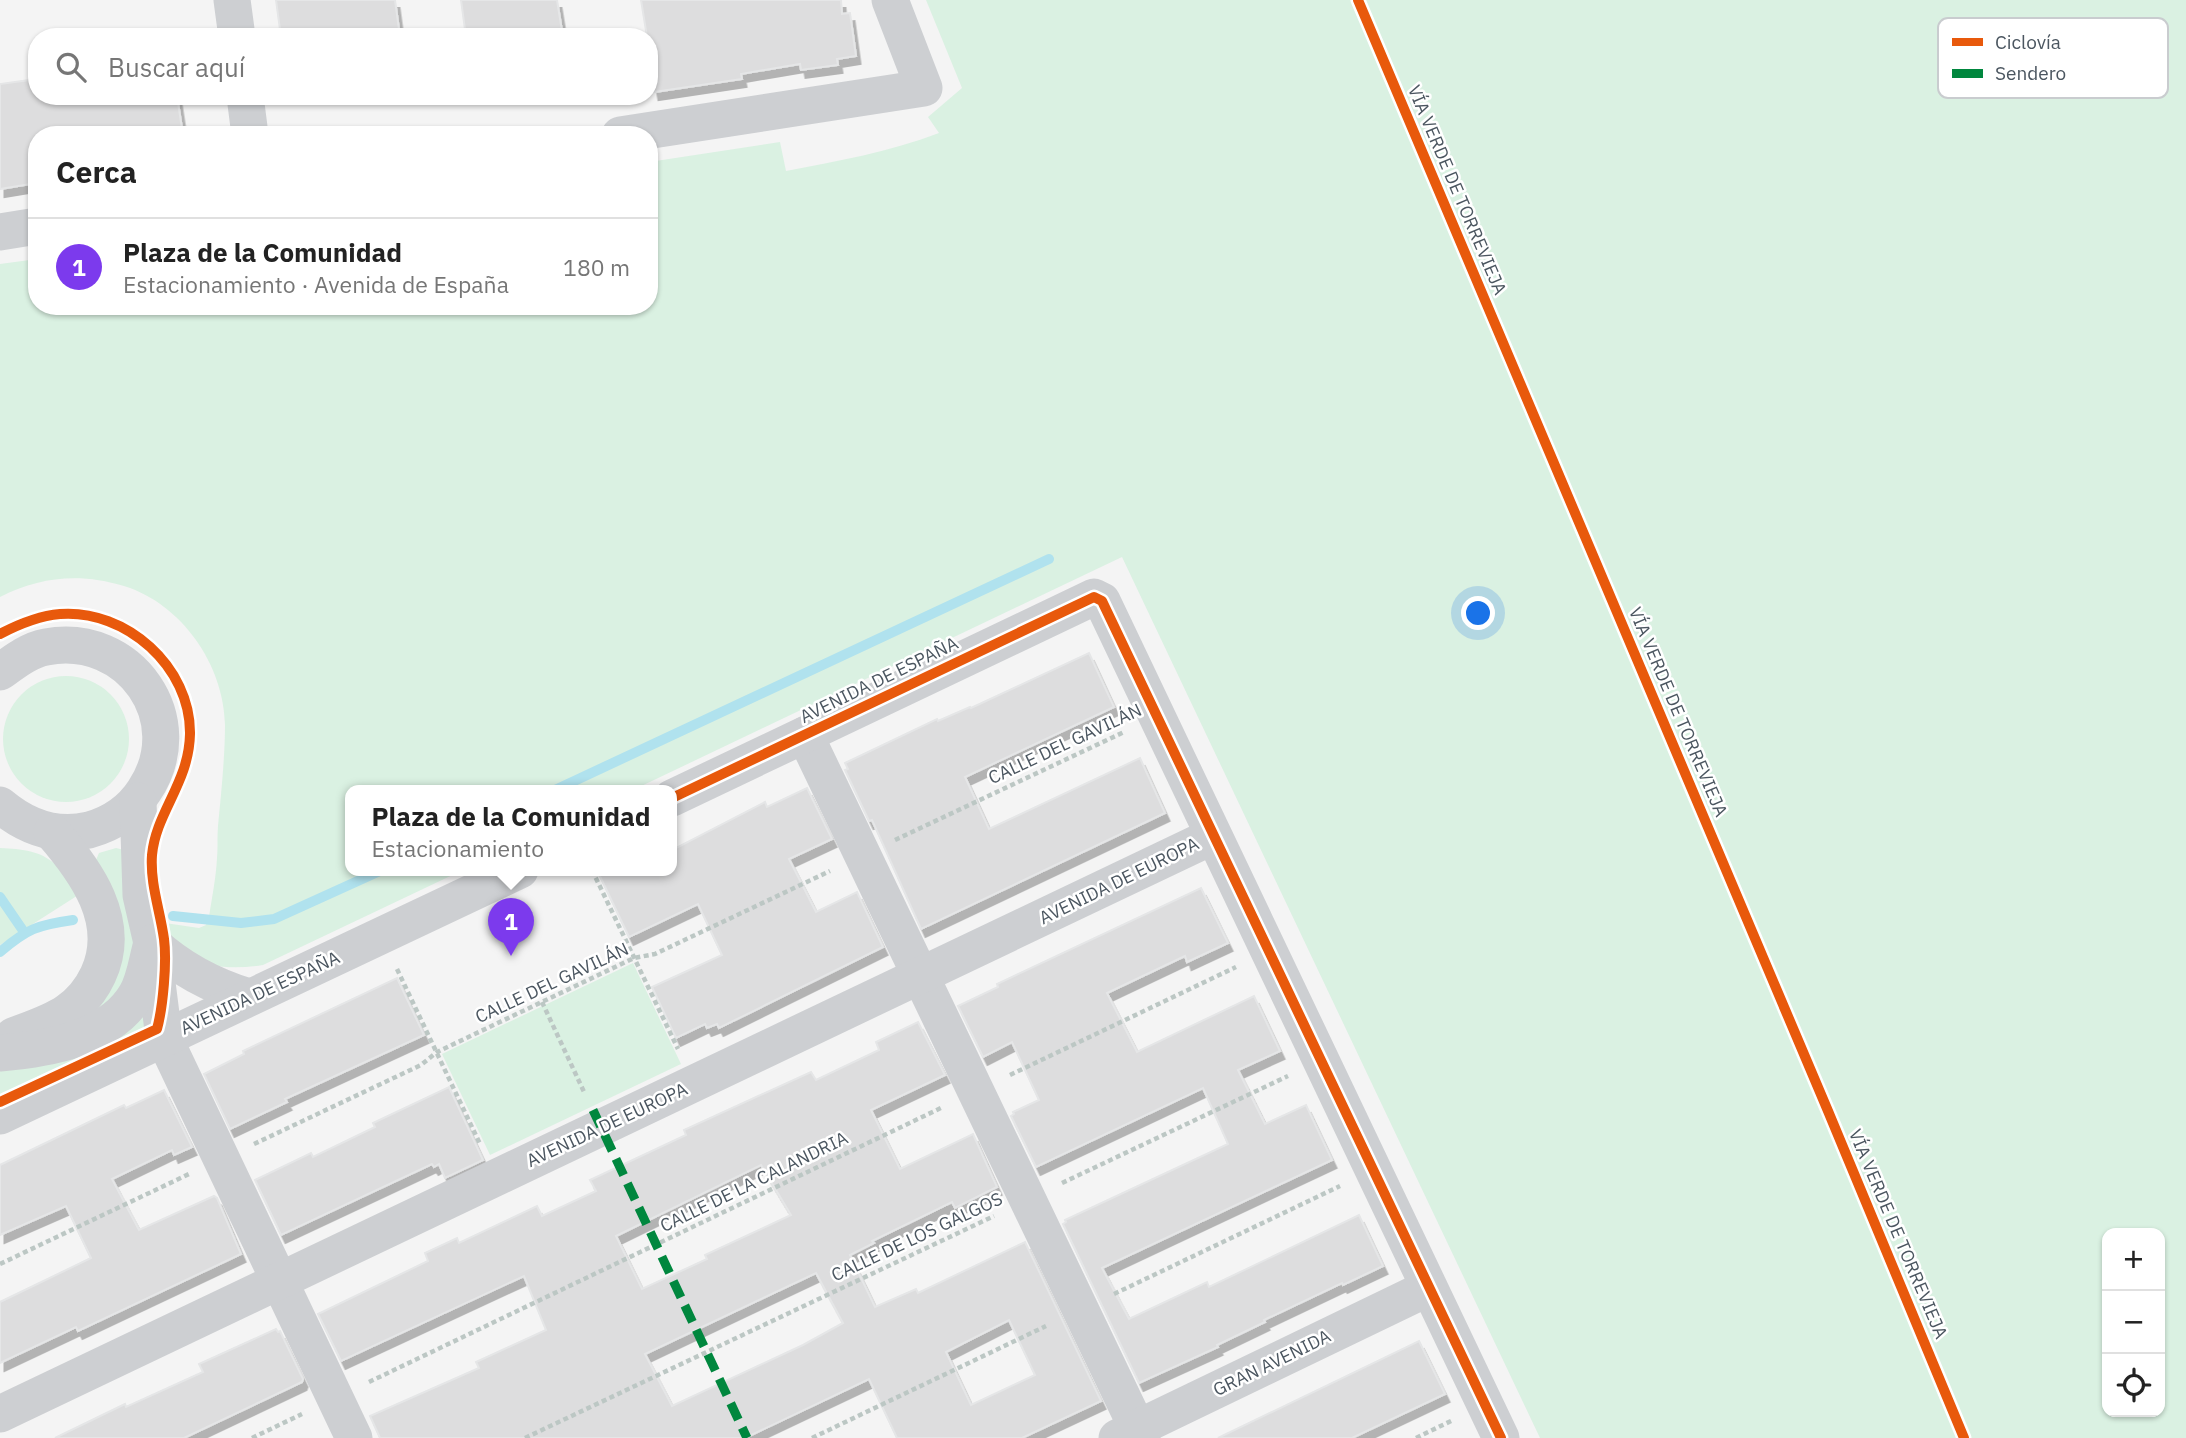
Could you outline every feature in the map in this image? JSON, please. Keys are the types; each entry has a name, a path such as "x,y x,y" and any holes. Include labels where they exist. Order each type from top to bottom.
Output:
{"street":[{"path":"232,0 236,28"},
{"path":"658,129 925,88 890,0"},
{"path":"246,105 249,126"},
{"path":"0,232 28,227"},
{"name":"AVENIDA DE ESPAÑA","path":"677,796 1094,597 1101,601 1157,716"},
{"path":"0,673 19,657 44,647 71,644 97,649 121,661 140,679 154,702 161,727 161,754 152,779 138,801 120,817 99,827 76,833 45,830 0,834"},
{"path":"1157,716 1501,1438"},
{"path":"805,735 1028,1199 1132,1435"},
{"path":"138,801 141,895 152,943 164,1038 354,1438"},
{"path":"0,805 17,819 45,830 75,859 96,895 105,920 106,948 102,966 82,999 66,1012 0,1042"},
{"name":"AVENIDA DE EUROPA","path":"0,1413 1213,836"},
{"name":"AVENIDA DE ESPAÑA","path":"0,1115 507,876"},
{"path":"152,943 206,981 249,997"},
{"path":"0,1053 42,1048 103,1028 121,1014 135,995 143,978 152,943"},
{"name":"GRAN AVENIDA","path":"1132,1435 1428,1288"}],"path":[{"path":"595,876 680,1054"},
{"path":"396,966 482,1149"},
{"path":"542,1002 587,1098"}],"green space":[{"path":"926,0 2186,0 2186,1438 1540,1438 1122,557 643,785 345,785 345,876 450,876 263,965 218,966 191,958 180,949 171,938 165,923 199,928 206,925 209,917 224,762 225,725 217,680 208,659 181,622 145,595 124,586 92,579 61,579 31,585 0,597 0,264 28,260 28,315 658,315 658,161 780,142 786,171 901,146 939,133 928,117 962,88"},
{"path":"66,676 90,680 111,694 125,715 129,739 125,763 111,784 90,798 66,802 42,798 21,784 7,763 3,739 7,715 21,694 42,680"},
{"path":"0,848 29,851 48,858 83,892 0,945"},
{"path":"116,848 124,850 137,960 109,1008 81,1015 96,860 99,853"},
{"path":"633,963 681,1064 490,1155 442,1054"},
{"path":"140,1012 149,1027 0,1097 0,1071"}],"building":[{"path":"276,0 395,0 399,28 280,28"},
{"path":"461,0 557,0 562,28 465,28"},
{"path":"641,0 841,0 842,14 850,13 856,56 837,59 838,65 801,70 800,64 741,74 742,79 658,91 658,28 646,28"},
{"path":"28,80 28,105 178,105 182,126 28,126 28,184 0,189 0,84"},
{"path":"1089,653 1114,707 965,777 989,829 1140,758 1165,813 921,929 872,820 869,821 845,770 848,769 845,763 937,719 938,721 971,708"},
{"path":"807,788 832,839 789,859 816,912 857,892 883,947 719,1028 717,1024 707,1028 705,1024 676,1038 652,987 722,955 698,904 629,937 600,876 677,876 677,847 765,802 767,807"},
{"path":"1201,888 1228,943 1187,962 1185,956 1107,993 1137,1052 1254,996 1280,1051 1238,1070 1265,1124 1306,1105 1332,1160 1102,1268 1129,1319 1207,1282 1209,1287 1359,1215 1383,1266 1264,1320 1265,1322 1217,1345 1218,1347 1139,1383 1063,1224 1065,1220 1228,1144 1203,1088 1036,1167 1011,1116 1013,1112 1039,1100 1012,1042 983,1057 958,1006 998,987 997,984"},
{"path":"397,978 424,1035 285,1099 287,1102 230,1129 204,1074 244,1054 243,1051"},
{"path":"918,1022 945,1075 871,1110 900,1169 973,1134 997,1187 955,1208 952,1202 872,1241 874,1243 850,1255 875,1307 916,1289 918,1293 1025,1242 1101,1401 1022,1438 897,1438 869,1379 745,1438 380,1438 370,1416 479,1368 476,1362 546,1330 524,1276 341,1361 318,1314 428,1261 425,1253 457,1238 459,1243 537,1206 542,1216 596,1191 590,1180 686,1135 684,1130 811,1072 816,1080 879,1050 876,1042","holes":["761,1165 791,1215 705,1255 707,1259 642,1289 616,1236","816,1273 843,1323 803,1345 672,1406 645,1354","1009,1320 1035,1375 971,1405 946,1352"]},
{"path":"449,1087 483,1160 445,1178 439,1164 434,1167 432,1164 281,1235 255,1180 311,1153 313,1157 375,1127 373,1123"},
{"path":"164,1090 192,1147 174,1155 172,1150 112,1179 139,1230 214,1196 241,1254 78,1331 76,1327 0,1363 0,1302 91,1258 66,1206 0,1235 0,1165 124,1105 126,1108"},
{"path":"276,1329 280,1331 303,1379 302,1382 184,1438 55,1438 125,1404 126,1407 203,1372 199,1364"},
{"path":"1419,1341 1445,1394 1352,1438 1218,1438"}],"waterway":[{"path":"566,785 1049,559"},
{"path":"173,916 241,923 274,919 369,876"},
{"path":"0,897 24,932"},
{"path":"0,952 33,929 73,920"}],"marked path":[{"path":"593,1110 747,1438"}],"cycle path":[{"name":"VÍA VERDE DE TORREVIEJA","path":"1358,0 1964,1438"},
{"name":"CALLE DEL GAVILÁN","path":"677,796 1094,597 1102,601 1501,1438"},
{"path":"0,634 29,621 60,614 85,615 108,621 130,632 150,647 167,665 179,686 187,709 190,734 184,768 159,825 152,855 154,887 165,949 164,984 157,1029 0,1102"}],"place":[{"name":"Plaza de la Comunidad","path":"511,956"}]}
